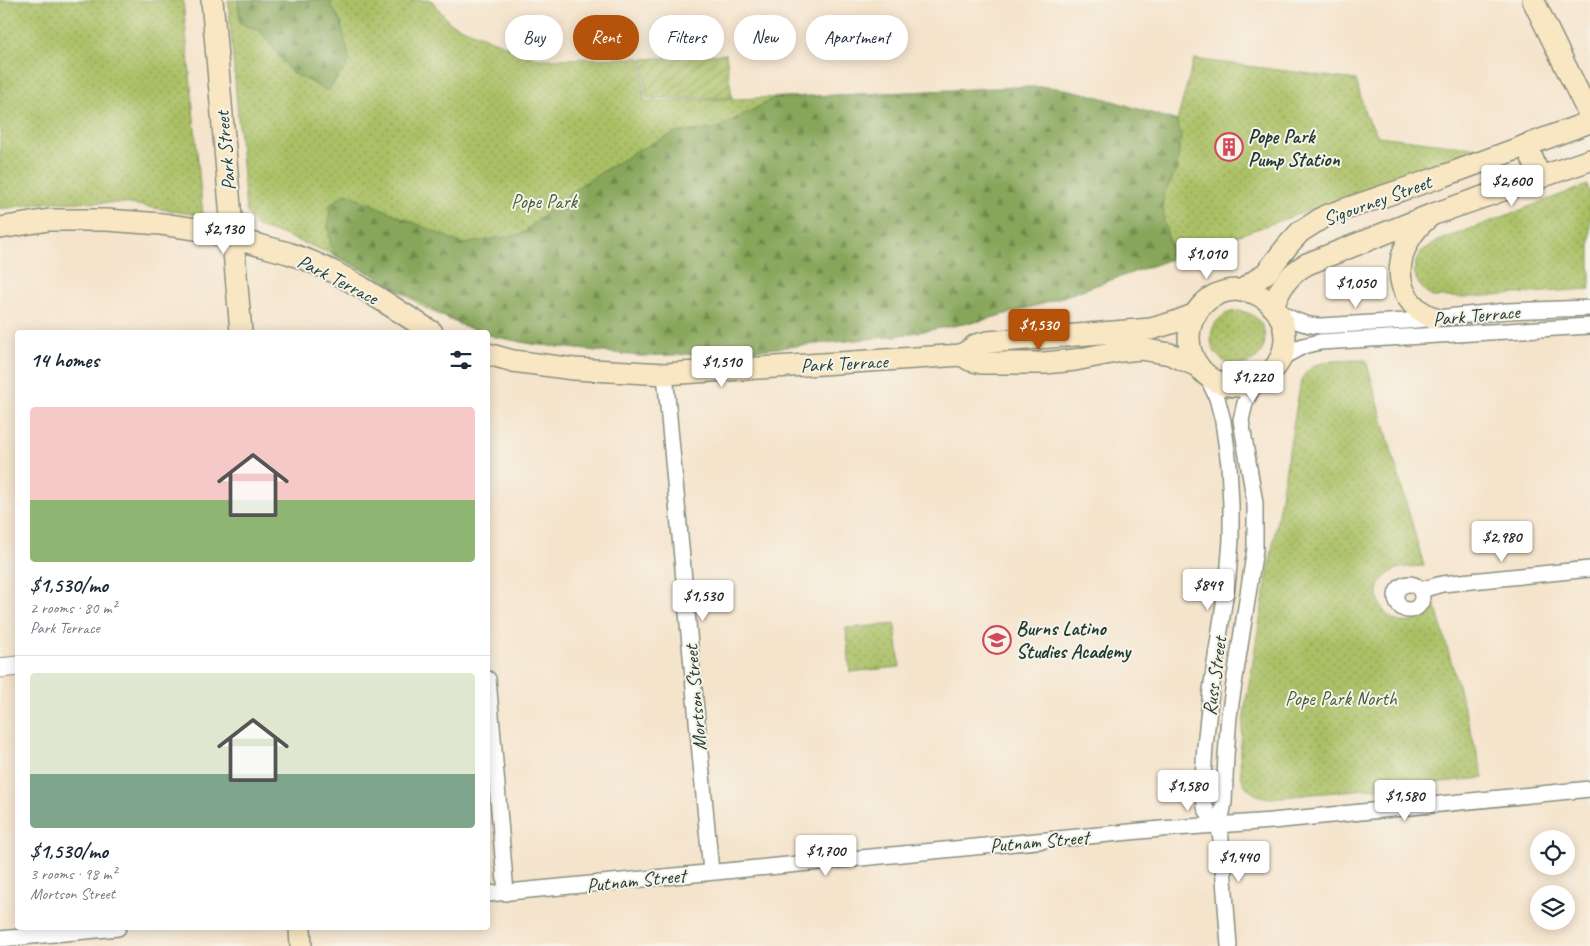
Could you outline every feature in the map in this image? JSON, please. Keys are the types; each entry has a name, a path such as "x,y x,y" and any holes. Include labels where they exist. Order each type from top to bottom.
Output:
{"main road":[{"name":"Park Street","path":"212,0 241,330"},
{"path":"1533,0 1590,116"},
{"name":"Sigourney Street","path":"1241,291 1266,273 1300,232 1325,216 1446,175 1590,122"},
{"path":"1527,145 1540,178"},
{"name":"Sigourney Street","path":"1274,308 1278,293 1287,279 1301,267 1431,215 1586,161"},
{"path":"1431,215 1417,229 1406,246 1400,259 1399,273 1404,290 1410,301 1421,311 1433,318"},
{"name":"Park Terrace","path":"0,228 48,220 106,220 161,224 203,230 288,253 310,261 361,287 429,330"},
{"path":"1228,291 1241,291 1257,294 1274,308 1282,322 1285,345 1281,358 1273,370 1263,379 1243,386 1230,386 1218,382 1203,371 1192,355 1189,338 1192,322 1204,304 1215,296 1228,291"},
{"name":"Park Terrace","path":"490,354 574,370 665,374 962,355 982,343 1156,328 1196,314"},
{"path":"1056,336 1058,362"},
{"name":"Park Terrace","path":"962,355 970,360 982,363 1058,362 1121,350 1142,349 1170,354 1203,371"},
{"path":"300,930 301,946"}],"street":[{"name":"Park Terrace","path":"1274,308 1299,322 1314,326 1506,311 1590,308"},
{"name":"Park Terrace","path":"1281,358 1303,346 1320,342 1590,326"},
{"name":"Russ Street","path":"1203,371 1217,398 1223,421 1229,465 1231,505 1228,577 1210,690 1204,771 1204,805 1208,814 1218,824"},
{"name":"Mortson Street","path":"665,374 711,872"},
{"name":"Russ Street","path":"1229,946 1221,839 1218,824 1224,802 1228,726 1255,549 1255,503 1241,420 1245,403 1255,383"},
{"path":"1421,590 1442,584 1590,569"},
{"path":"0,668 15,666"},
{"path":"490,703 506,893"},
{"name":"Putnam Street","path":"490,894 1218,824 1272,821 1590,789"},
{"path":"0,939 97,930"}],"green space":[{"path":"0,0 183,0 203,216 124,203 51,202 0,209"},
{"name":"Pope Park","path":"228,0 431,0 450,23 505,45 505,60 639,60 640,58 645,101 1044,87 1095,97 1177,121 1194,59 1356,80 1365,113 1378,136 1485,149 1042,304 980,321 895,336 727,353 641,356 533,344 496,337 490,335 490,330 476,330 427,309 381,279 332,254 281,234 257,227 246,211"},
{"path":"238,0 329,0 341,23 350,61 328,91 291,72 260,31 240,23"},
{"path":"724,54 726,54 732,98 647,98 642,59 724,60"},
{"path":"1050,87 1110,100 1177,121 1181,135 1177,170 1163,195 1164,222 1174,258 1042,304 980,321 895,336 727,353 641,356 533,344 496,337 490,335 490,330 476,330 461,325 381,279 332,254 328,226 330,205 346,193 463,244 522,234 560,201 586,182 638,150 677,132 716,129 775,98"},
{"path":"1587,185 1590,193 1590,289 1471,297 1432,297 1418,282 1415,271 1417,259 1421,252 1431,245"},
{"path":"1238,311 1248,313 1257,319 1263,328 1265,338 1263,348 1257,357 1248,363 1238,365 1228,363 1219,357 1213,348 1211,338 1213,328 1219,319 1228,313"},
{"name":"Pope Park North","path":"1339,360 1366,360 1424,566 1402,568 1390,573 1382,580 1379,589 1381,607 1394,620 1404,622 1417,620 1435,604 1484,778 1271,798 1262,797 1248,789 1243,781 1240,763 1241,739 1301,380 1306,372 1321,363"},
{"path":"895,624 900,667 850,672 846,628"}],"place":[{"name":"Pope Park Pump Station","path":"1229,147"},
{"name":"Burns Latino Studies Academy","path":"997,640"}]}
